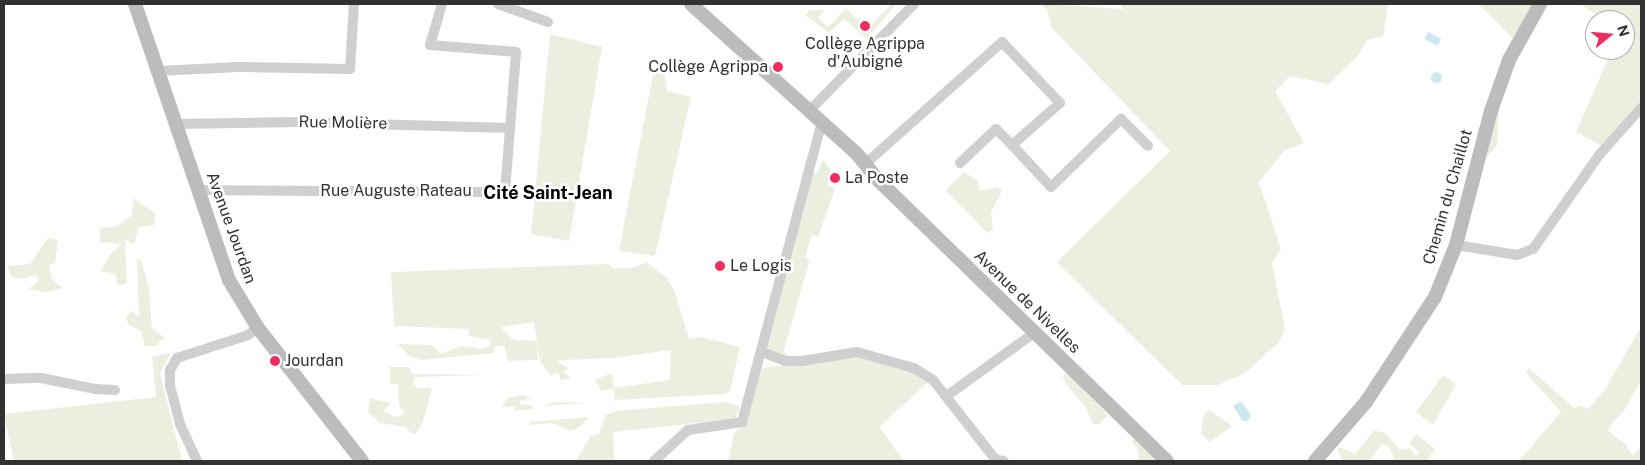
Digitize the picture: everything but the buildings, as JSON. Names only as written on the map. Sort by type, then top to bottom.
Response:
[{"type":"main road","name":"Avenue Jourdan","points":[[135,4],[226,273],[258,328],[362,461]]},
{"type":"main road","points":[[692,4],[808,111]]},
{"type":"main road","name":"Chemin du Chaillot","points":[[1316,461],[1366,402],[1430,306],[1456,245],[1491,111],[1506,68],[1540,4]]},
{"type":"main road","name":"Avenue de Nivelles","points":[[808,111],[820,129],[852,161],[864,165]]},
{"type":"main road","name":"Avenue de Nivelles","points":[[808,111],[857,154],[864,165],[1034,334],[1168,461]]},
{"type":"street","points":[[158,72],[247,67],[350,69],[354,4]]},
{"type":"street","name":"Rue Auguste Rateau","points":[[197,190],[505,192],[516,52],[430,46],[442,4]]},
{"type":"street","points":[[498,4],[548,22]]},
{"type":"street","points":[[808,111],[914,4]]},
{"type":"street","points":[[864,165],[1002,42],[1060,103],[1012,146]]},
{"type":"street","points":[[1456,245],[1498,254],[1517,255],[1533,249],[1600,154],[1641,108]]},
{"type":"street","points":[[960,163],[996,129],[1051,187],[1122,119],[1148,146]]},
{"type":"street","name":"Rue Molière","points":[[176,124],[299,122],[510,128]]},
{"type":"street","points":[[654,461],[688,430],[742,422],[820,129]]},
{"type":"street","points":[[197,461],[180,424],[170,370],[177,358],[248,335],[258,328]]},
{"type":"street","points":[[948,395],[1034,334]]},
{"type":"street","points":[[762,352],[785,361],[857,352],[914,368],[933,380],[948,395],[995,459],[1004,461]]},
{"type":"street","points":[[4,379],[41,378],[95,389],[115,390]]},
{"type":"shaded area","points":[[892,4],[896,4],[867,39],[844,19],[829,33],[805,15],[810,10],[825,10],[818,18],[828,27],[846,8],[867,29]]},
{"type":"shaded area","points":[[1040,4],[1122,9],[1122,4],[1388,4],[1383,36],[1367,40],[1358,56],[1328,84],[1290,76],[1275,91],[1304,143],[1285,150],[1259,182],[1281,249],[1272,263],[1285,329],[1278,343],[1245,373],[1217,385],[1182,385],[1057,262],[1170,151],[1052,28],[1047,9]]},
{"type":"shaded area","points":[[1479,4],[1540,4],[1518,44]]},
{"type":"shaded area","points":[[1581,4],[1641,4],[1641,111],[1602,146],[1576,132],[1608,60],[1635,60],[1635,10],[1589,10]]},
{"type":"shaded area","points":[[550,34],[602,47],[569,241],[531,234]]},
{"type":"shaded area","points":[[654,69],[664,69],[667,91],[691,97],[655,256],[619,251]]},
{"type":"shaded area","points":[[1499,107],[1497,145],[1485,159]]},
{"type":"shaded area","points":[[823,160],[831,170],[827,184],[835,189],[818,237],[812,234],[805,258],[810,259],[784,350],[787,356],[779,356],[769,352],[766,346],[811,173],[817,173]]},
{"type":"shaded area","points":[[964,172],[978,181],[980,191],[998,187],[1002,191],[991,212],[993,230],[987,233],[946,190]]},
{"type":"shaded area","points":[[133,198],[156,214],[154,225],[139,227],[134,244],[125,240],[127,283],[118,286],[115,274],[101,271],[110,254],[122,244],[100,242],[100,228],[115,227],[132,215]]},
{"type":"shaded area","points":[[48,238],[58,240],[55,263],[49,266],[52,280],[63,288],[46,292],[29,289],[39,280],[35,275],[22,279],[12,277],[7,266],[30,264]]},
{"type":"shaded area","points":[[137,258],[142,262],[149,290],[152,328],[165,338],[155,346],[145,346],[141,331],[128,324],[126,316],[132,311],[139,317]]},
{"type":"shaded area","points":[[646,262],[667,278],[675,292],[689,339],[701,337],[740,347],[730,391],[725,394],[615,400],[614,388],[670,380],[671,350],[611,358],[561,360],[558,362],[568,368],[563,372],[572,378],[560,380],[559,372],[550,375],[540,361],[537,342],[538,360],[508,361],[504,346],[495,346],[494,353],[422,360],[409,356],[398,344],[432,345],[441,354],[461,346],[480,349],[490,346],[491,340],[469,336],[468,329],[394,326],[391,272],[608,264],[614,269],[636,267]],"holes":[[[534,322],[537,341],[514,340],[500,327]]]},
{"type":"shaded area","points":[[1641,327],[1641,381],[1625,409],[1607,430],[1625,444],[1633,456],[1641,447],[1641,461],[1519,461],[1561,412],[1526,373],[1529,368],[1574,408],[1581,406],[1588,409],[1604,391]]},
{"type":"shaded area","points":[[171,353],[160,373],[182,461],[14,461],[4,414],[156,397],[152,357]]},
{"type":"shaded area","points":[[841,357],[869,357],[904,368],[929,381],[879,427],[904,461],[728,461],[734,433],[746,422],[762,368]]},
{"type":"shaded area","points":[[390,367],[409,367],[412,374],[487,375],[414,377],[413,383],[418,388],[432,388],[423,422],[416,433],[411,434],[406,427],[380,423],[368,412],[370,398],[390,403],[384,411],[394,417],[405,414],[399,405],[398,384],[390,384]]},
{"type":"shaded area","points":[[612,373],[614,388],[601,391],[595,380]]},
{"type":"shaded area","points":[[1068,373],[1108,415],[1100,424],[1093,424],[1085,407],[1064,381],[1063,375]]},
{"type":"shaded area","points":[[1443,375],[1456,384],[1433,425],[1416,412]]},
{"type":"shaded area","points":[[523,395],[532,398],[520,401],[520,405],[531,405],[533,409],[515,411],[515,406],[502,407],[508,398]]},
{"type":"shaded area","points":[[555,402],[587,403],[542,406]]},
{"type":"shaded area","points":[[725,402],[740,406],[735,419],[613,432],[614,461],[576,461],[590,437],[599,434],[605,416],[616,411]]},
{"type":"shaded area","points":[[1209,410],[1232,426],[1210,442],[1201,434],[1203,417]]},
{"type":"shaded area","points":[[589,417],[581,426],[571,431],[552,423],[530,425],[529,422]]},
{"type":"shaded area","points":[[1374,431],[1384,432],[1400,450],[1410,448],[1416,456],[1419,452],[1409,444],[1416,434],[1435,449],[1427,461],[1395,461],[1389,447],[1382,444],[1370,461],[1343,461],[1337,449],[1340,447],[1355,454]]},
{"type":"shaded area","points":[[1135,436],[1161,461],[1139,461],[1138,449],[1132,443]]},
{"type":"water","points":[[1428,32],[1441,39],[1437,46],[1424,39]]},
{"type":"water","points":[[1436,71],[1442,77],[1436,83],[1430,77]]},
{"type":"water","points":[[1241,401],[1251,415],[1248,421],[1243,421],[1233,406]]},
{"type":"place","name":"Collège Agrippa d'Aubigné","points":[[865,26]]},
{"type":"place","name":"Collège Agrippa","points":[[778,67]]},
{"type":"place","name":"La Poste","points":[[835,178]]},
{"type":"place","name":"Le Logis","points":[[720,266]]},
{"type":"place","name":"Jourdan","points":[[275,361]]},
{"type":"district","name":"Cité Saint-Jean","points":[[548,193]]}]
